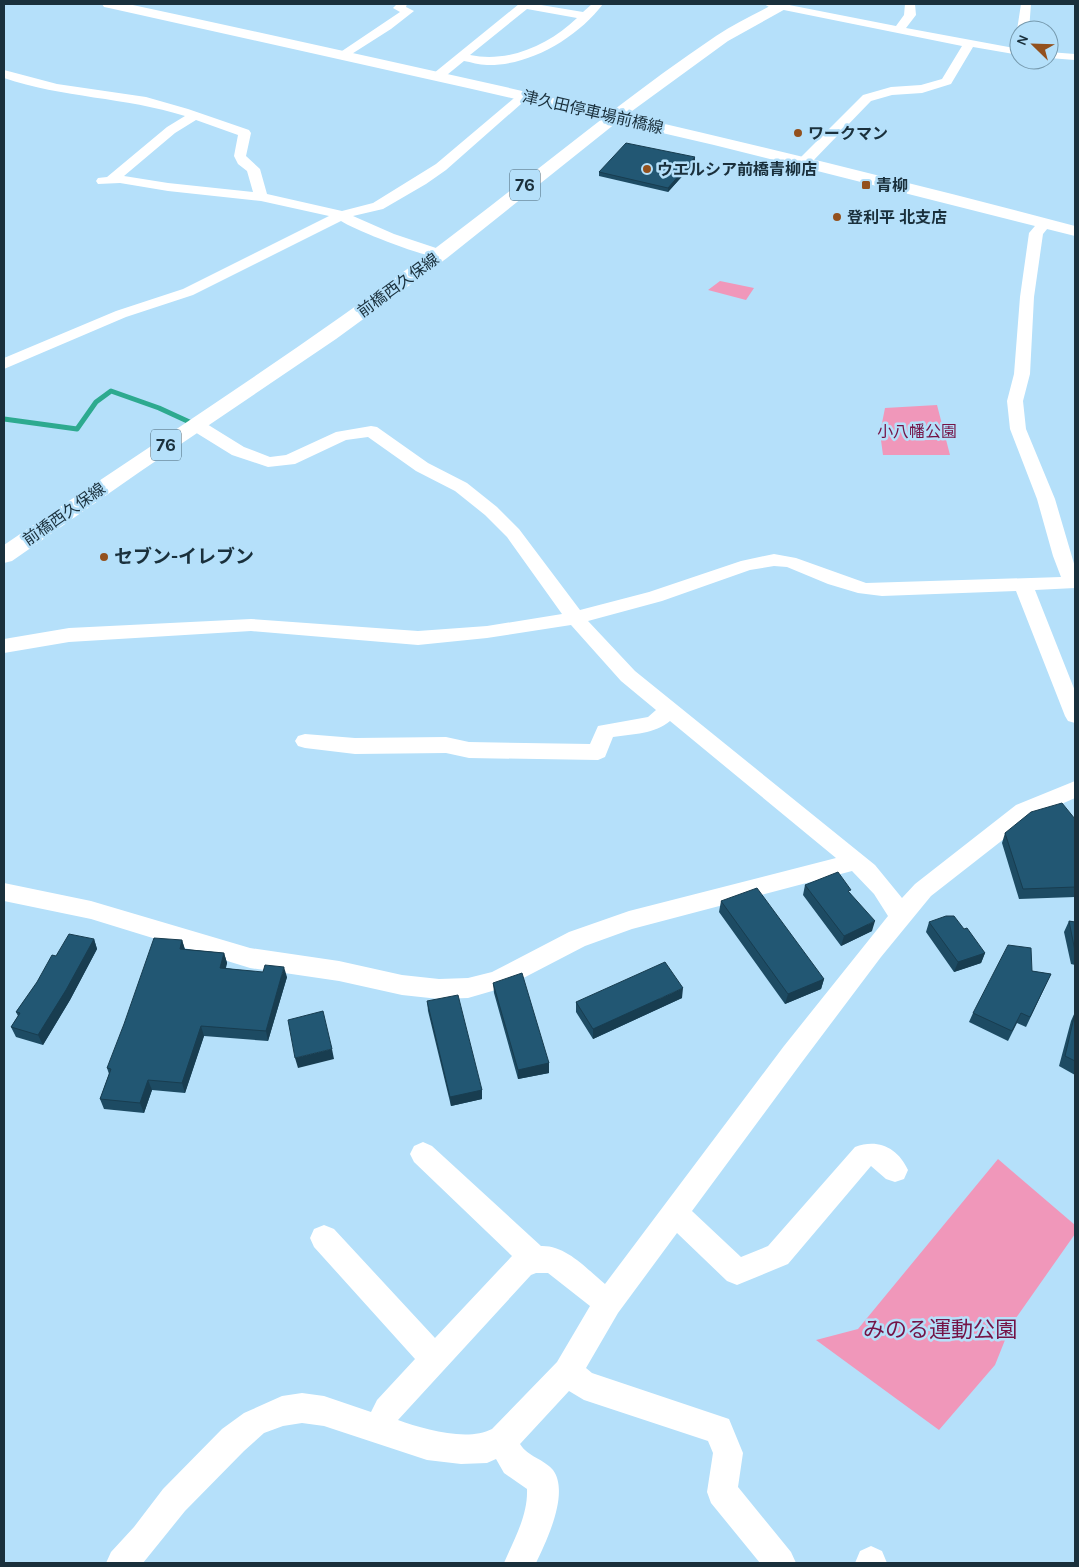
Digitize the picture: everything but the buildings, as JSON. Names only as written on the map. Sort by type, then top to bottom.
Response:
[{"type":"main road","name":"津久田停車場前橋線","points":[[109,4],[615,116],[1075,231]]},
{"type":"main road","name":"前橋西久保線","points":[[4,556],[329,335],[440,254],[615,116],[724,38],[778,4]]},
{"type":"street","points":[[342,55],[388,27],[408,11],[399,8],[402,4]]},
{"type":"street","points":[[438,76],[525,4],[584,16]]},
{"type":"street","points":[[462,57],[486,62],[526,56],[571,30],[598,4]]},
{"type":"street","points":[[778,4],[969,44],[1009,49]]},
{"type":"street","points":[[899,30],[910,16],[910,4]]},
{"type":"street","points":[[1024,20],[1026,4]]},
{"type":"street","points":[[804,162],[867,98],[891,91],[922,89],[946,81],[969,44]]},
{"type":"street","points":[[1059,56],[1075,57]]},
{"type":"street","points":[[4,74],[40,84],[146,101],[244,133],[240,156],[253,169],[261,197]]},
{"type":"street","points":[[4,364],[121,314],[188,292],[342,215],[378,206],[421,181],[461,151],[524,96]]},
{"type":"street","points":[[193,116],[171,130],[107,180],[120,179],[184,190],[286,201],[342,215],[351,221],[389,237],[440,254]]},
{"type":"street","points":[[4,646],[69,635],[251,625],[418,638],[487,632],[575,618],[655,597],[747,564],[774,560],[790,562],[864,589],[882,590],[1074,582],[1062,556],[1046,499],[1018,429],[1015,401],[1022,374],[1027,297],[1036,233],[1045,223]]},
{"type":"street","points":[[196,425],[238,452],[268,462],[290,460],[342,436],[371,431],[422,467],[461,487],[491,511],[513,533],[575,618],[628,676],[867,871],[896,906],[900,918]]},
{"type":"street","points":[[1023,584],[1075,716]]},
{"type":"street","points":[[305,741],[355,746],[446,745],[468,750],[598,752],[605,731],[654,722],[669,710]]},
{"type":"street","points":[[122,1563],[145,1538],[174,1500],[233,1440],[254,1423],[268,1415],[302,1408],[324,1411],[427,1445],[462,1449],[487,1448],[503,1440],[567,1372],[608,1303],[799,1046],[873,950],[923,890],[1024,811],[1075,789]]},
{"type":"street","points":[[4,892],[91,910],[250,958],[339,971],[402,985],[439,989],[468,988],[498,980],[576,939],[629,920],[854,862]]},
{"type":"street","points":[[423,1154],[536,1260]]},
{"type":"street","points":[[675,1213],[737,1272],[778,1255],[864,1155],[876,1154],[895,1170]]},
{"type":"street","points":[[324,1238],[435,1359]]},
{"type":"street","points":[[379,1429],[387,1410],[522,1265],[536,1260],[552,1259],[608,1303]]},
{"type":"street","points":[[567,1372],[584,1385],[718,1430],[728,1453],[722,1492],[780,1563]]},
{"type":"street","points":[[503,1440],[511,1459],[517,1466],[542,1481],[544,1494],[539,1517],[520,1563]]},
{"type":"green space","points":[[720,281],[754,288],[746,300],[708,290]]},
{"type":"green space","name":"小八幡公園","points":[[937,405],[950,455],[883,455],[880,433],[885,408]]},
{"type":"green space","name":"みのる運動公園","points":[[998,1159],[1075,1225],[1075,1234],[1011,1325],[995,1365],[939,1430],[816,1340],[858,1329]]},
{"type":"waterway","points":[[4,419],[77,429],[96,402],[111,391],[159,408],[196,425]]},
{"type":"place","name":"ワークマン","points":[[798,133]]},
{"type":"place","name":"ウエルシア前橋青柳店","points":[[647,169]]},
{"type":"place","name":"青柳","points":[[866,185]]},
{"type":"place","name":"登利平 北支店","points":[[837,217]]},
{"type":"place","name":"セブン-イレブン","points":[[104,557]]}]
